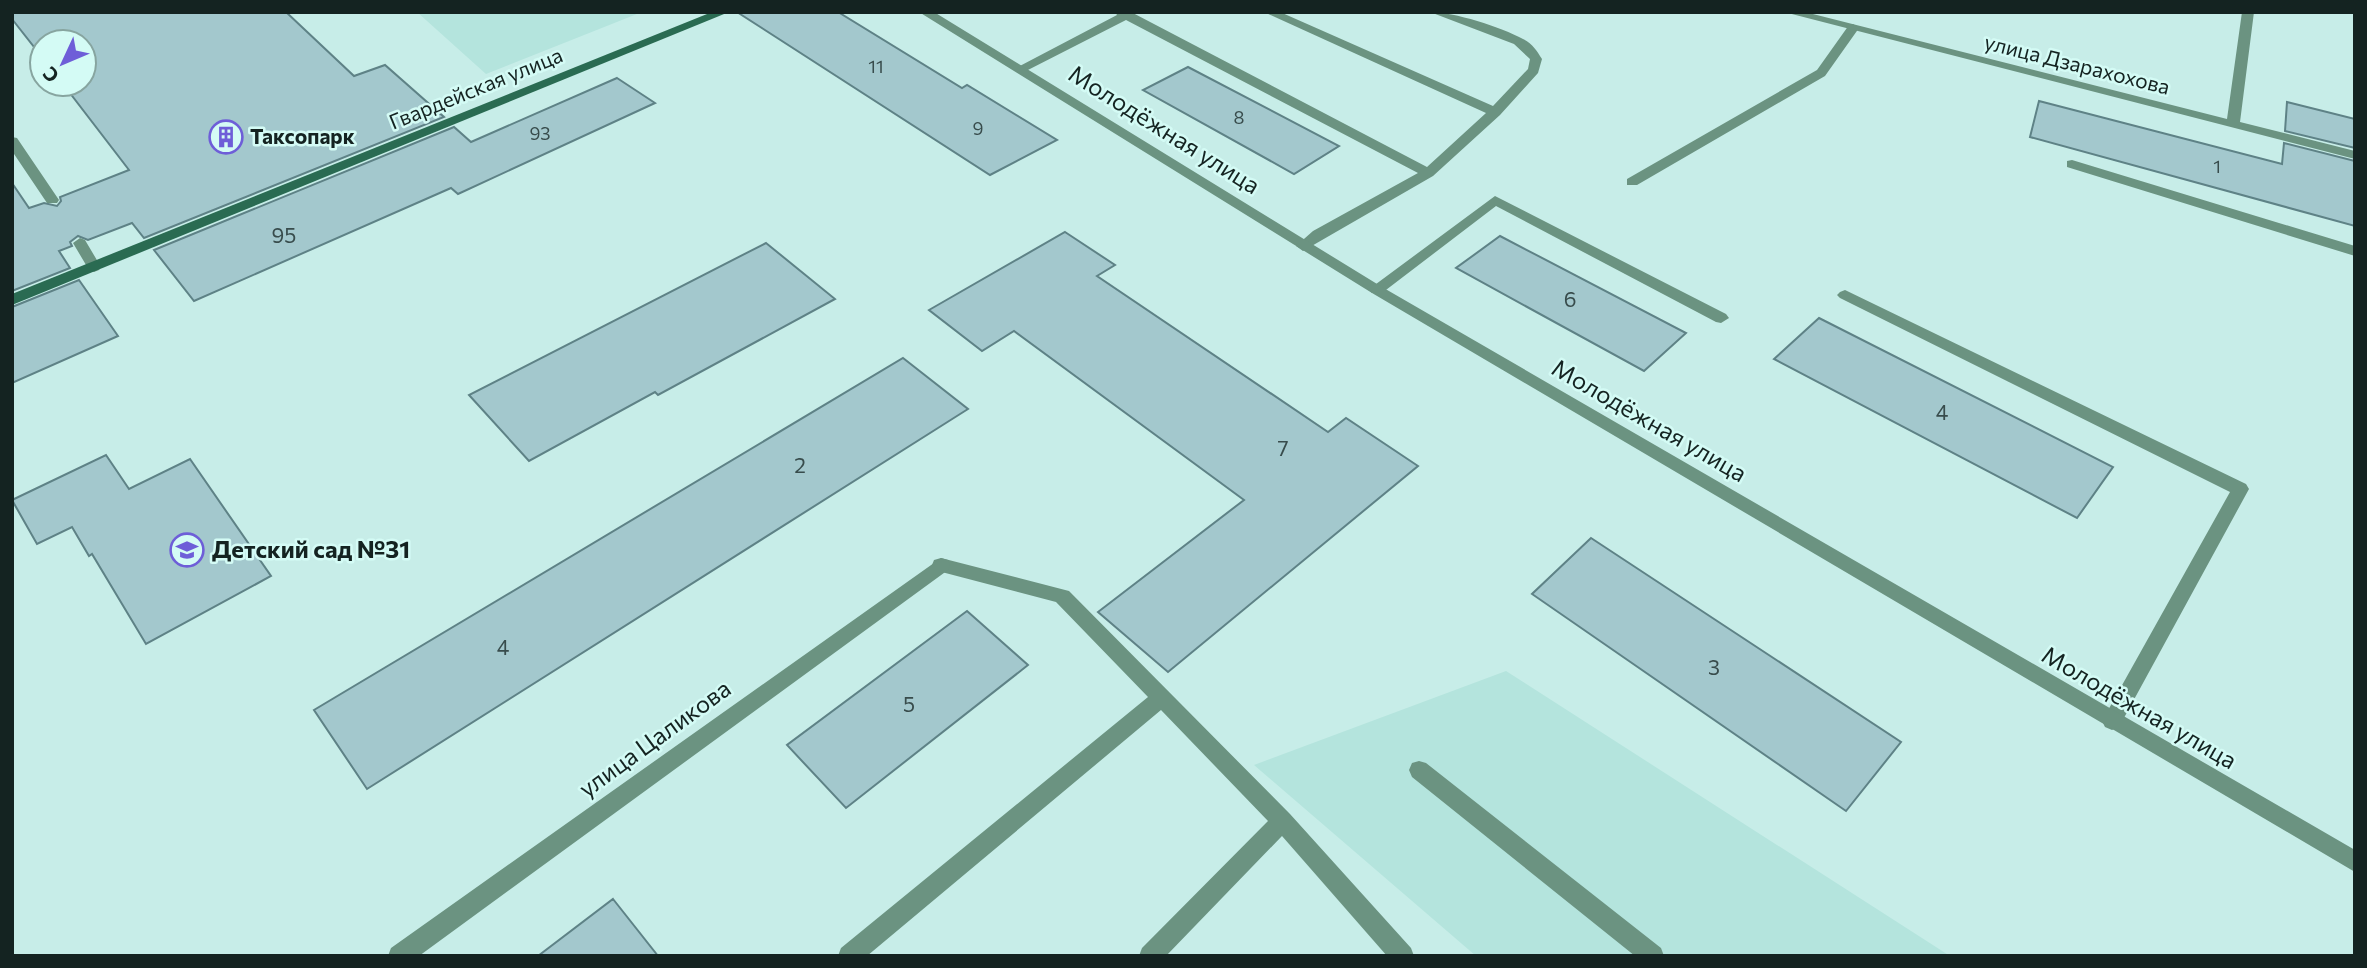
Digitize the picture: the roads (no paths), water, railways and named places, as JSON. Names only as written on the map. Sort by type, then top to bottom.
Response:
[{"type":"street","name":"Гвардейская улица","points":[[12,300],[723,12]]},
{"type":"street","name":"Молодёжная улица","points":[[925,12],[1377,290],[2355,862]]},
{"type":"street","points":[[1270,12],[1495,112]]},
{"type":"street","points":[[1303,246],[1318,234],[1428,173],[1495,112],[1534,69],[1536,59],[1529,49],[1518,41],[1436,12]]},
{"type":"street","name":"улица Дзарахохова","points":[[1790,12],[2355,155]]},
{"type":"street","points":[[2233,124],[2248,12]]},
{"type":"street","points":[[1020,69],[1124,14],[1428,173]]},
{"type":"street","points":[[1632,182],[1821,73],[1853,28]]},
{"type":"street","points":[[12,141],[52,200]]},
{"type":"street","points":[[2072,164],[2355,251]]},
{"type":"street","points":[[1377,290],[1495,200],[1721,318]]},
{"type":"street","points":[[80,243],[94,267]]},
{"type":"street","points":[[1845,295],[2240,489],[2112,721]]},
{"type":"street","name":"улица Цаликова","points":[[399,956],[941,565],[1062,596],[1161,698]]},
{"type":"street","points":[[849,956],[1161,698],[1282,821],[1403,956]]},
{"type":"street","points":[[1419,770],[1653,956]]},
{"type":"street","points":[[1150,956],[1282,821]]},
{"type":"place","name":"Таксопарк","points":[[226,137]]},
{"type":"place","name":"Детский сад №31","points":[[187,550]]}]
